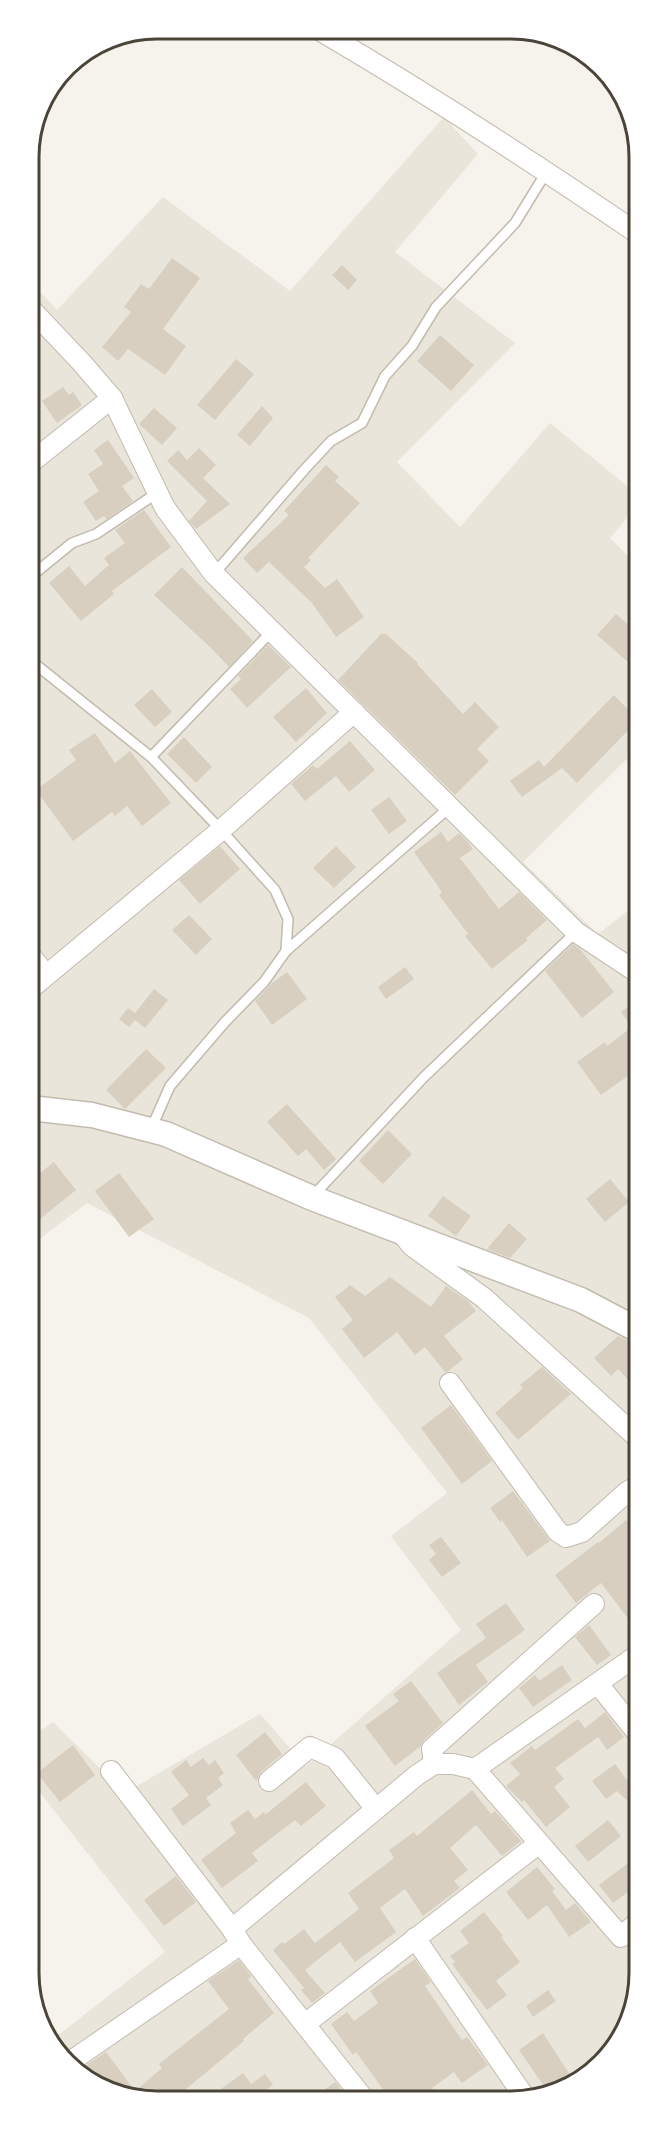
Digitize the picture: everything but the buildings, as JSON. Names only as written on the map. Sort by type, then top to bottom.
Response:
[{"type":"street","points":[[334,39],[399,77],[547,171],[629,227]]},
{"type":"street","points":[[39,318],[112,398],[165,508],[214,574],[576,932],[629,967]]},
{"type":"street","points":[[39,456],[112,398]]},
{"type":"street","points":[[39,981],[221,830],[354,712]]},
{"type":"street","points":[[39,966],[46,975]]},
{"type":"street","points":[[39,1109],[92,1115],[166,1134],[312,1198],[581,1300],[629,1325]]},
{"type":"street","points":[[398,1230],[412,1246],[484,1298],[629,1430]]},
{"type":"street","points":[[450,1383],[558,1532],[566,1537],[582,1532],[629,1491]]},
{"type":"street","points":[[434,1764],[432,1749],[594,1604]]},
{"type":"street","points":[[475,1769],[629,1661]]},
{"type":"street","points":[[598,1684],[629,1723]]},
{"type":"street","points":[[269,1781],[310,1747],[335,1758],[376,1809]]},
{"type":"street","points":[[76,2058],[237,1936],[376,1809],[417,1774],[434,1764],[453,1764],[475,1769],[538,1844],[621,1936],[629,1929]]},
{"type":"street","points":[[111,1771],[358,2091]]},
{"type":"street","points":[[304,2024],[538,1844]]},
{"type":"street","points":[[415,1938],[520,2091]]},
{"type":"lane","points":[[214,574],[331,441],[362,423],[385,376],[412,346],[436,307],[515,223],[547,171]]},
{"type":"lane","points":[[39,570],[72,543],[96,534],[157,493]]},
{"type":"lane","points":[[151,757],[272,631]]},
{"type":"lane","points":[[39,667],[151,757],[275,890],[288,919],[286,951]]},
{"type":"lane","points":[[150,1130],[170,1086],[225,1022],[264,982],[286,951],[451,806]]},
{"type":"lane","points":[[312,1198],[424,1077],[576,932]]},
{"type":"shaded area","points":[[444,117],[478,154],[395,252],[515,343],[397,462],[460,527],[550,423],[629,488],[629,516],[610,538],[629,557],[629,757],[523,862],[598,934],[629,910],[629,1981],[620,2018],[605,2045],[589,2062],[549,2085],[519,2091],[149,2091],[119,2085],[98,2075],[85,2067],[57,2036],[165,1952],[39,1791],[39,1732],[53,1722],[125,1793],[260,1714],[306,1766],[461,1630],[391,1536],[447,1493],[309,1318],[87,1203],[39,1239],[39,291],[57,310],[163,197],[290,291]]}]
